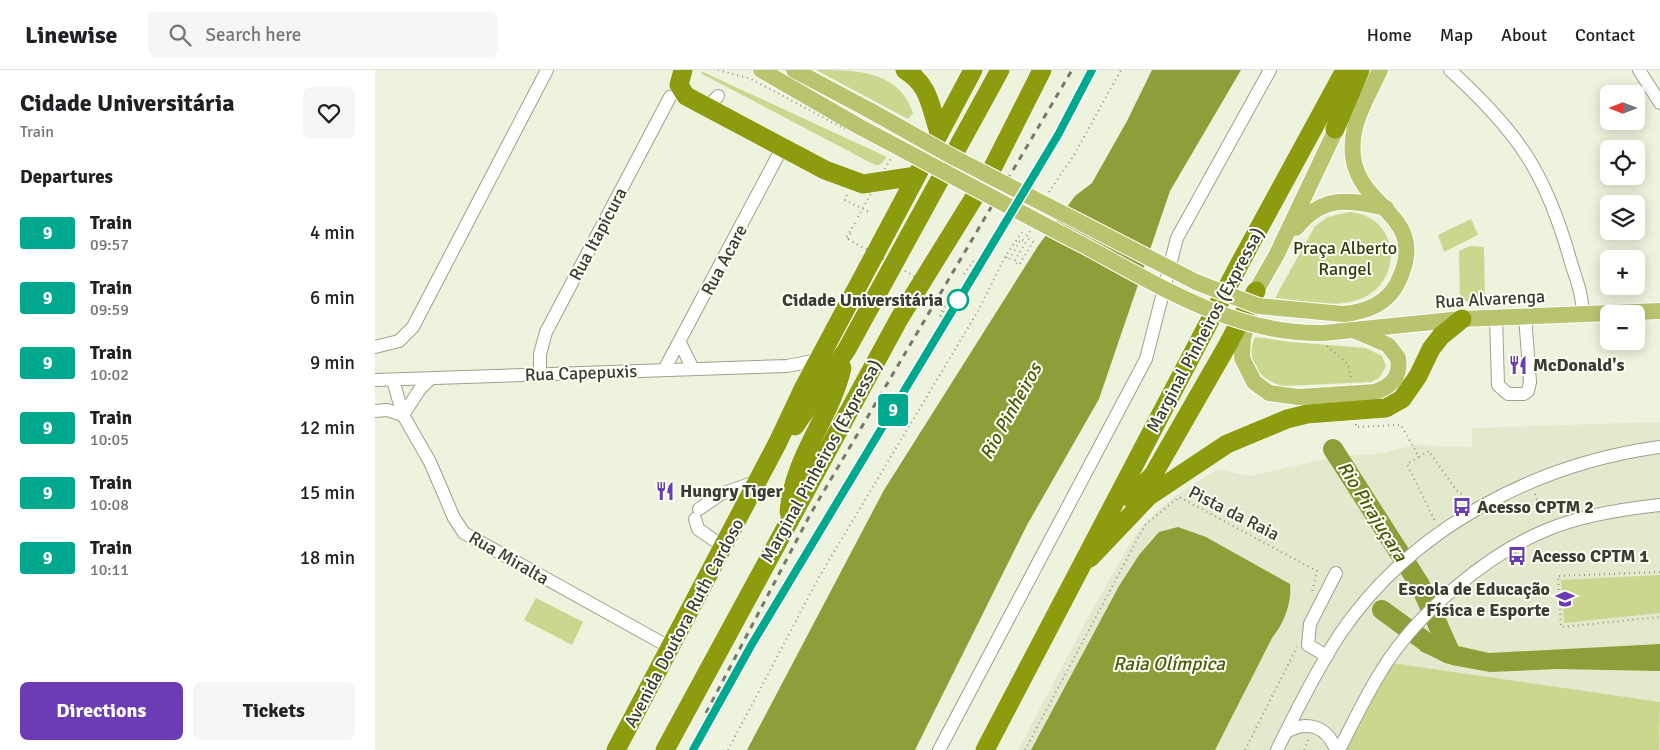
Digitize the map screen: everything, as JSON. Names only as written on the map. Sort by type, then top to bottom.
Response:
[{"type":"highway","points":[[683,70],[679,85],[682,92],[712,102],[782,148],[825,170],[863,184],[916,176]]},
{"type":"highway","points":[[905,70],[921,81],[927,91],[939,132]]},
{"type":"highway","name":"Avenida Doutora Ruth Cardoso","points":[[616,750],[724,547],[818,360],[973,70]]},
{"type":"highway","points":[[778,442],[800,420],[847,349],[1000,70]]},
{"type":"highway","name":"Marginal Pinheiros (Expressa)","points":[[665,750],[899,319],[993,167],[1042,70]]},
{"type":"highway","name":"Marginal Pinheiros (Expressa)","points":[[985,750],[1110,510],[1345,70]]},
{"type":"highway","points":[[1335,129],[1360,70]]},
{"type":"highway","points":[[1110,510],[1135,495],[1153,475],[1227,346],[1256,291]]},
{"type":"highway","points":[[1082,566],[1104,546],[1149,496],[1227,444],[1287,419],[1354,401],[1386,408],[1401,399],[1418,376],[1436,342],[1462,319]]},
{"type":"highway","points":[[789,520],[793,481],[838,383],[847,349]]},
{"type":"main road","name":"Rua Alvarenga","points":[[761,70],[858,126],[1177,295],[1245,324],[1324,340],[1353,330],[1462,319],[1660,311]]},
{"type":"main road","points":[[794,70],[953,156],[1196,282],[1258,306],[1343,314],[1369,309],[1385,300],[1394,289],[1401,275],[1406,249],[1405,239],[1399,225],[1359,176],[1354,164],[1351,146],[1358,114],[1381,70]]},
{"type":"main road","points":[[1353,330],[1388,345],[1395,351],[1399,366],[1397,376],[1392,384],[1354,401],[1281,396],[1269,393],[1254,382],[1242,361],[1241,351],[1256,291],[1277,254],[1335,129],[1369,70]]},
{"type":"main road","points":[[1277,254],[1303,219],[1323,205],[1352,201],[1386,208]]},
{"type":"street","points":[[377,347],[399,341],[413,327],[547,70]]},
{"type":"street","points":[[939,750],[1146,359],[1177,238],[1270,70]]},
{"type":"street","points":[[1450,70],[1483,99],[1532,161],[1561,226],[1572,267],[1582,293],[1583,314]]},
{"type":"street","points":[[1639,70],[1660,103]]},
{"type":"street","name":"Rua Itapicura","points":[[539,375],[540,354],[546,332],[670,97]]},
{"type":"street","name":"Rua Acare","points":[[664,370],[782,148]]},
{"type":"street","points":[[1496,317],[1497,386],[1508,394],[1524,394],[1528,391],[1530,382],[1525,316]]},
{"type":"street","points":[[680,343],[693,369]]},
{"type":"street","name":"Rua Capepuxis","points":[[375,380],[429,380],[787,366],[818,360]]},
{"type":"street","points":[[787,366],[803,389]]},
{"type":"street","name":"Rua Miralta","points":[[393,380],[403,415],[430,462],[454,518],[464,533],[671,648]]},
{"type":"street","points":[[375,411],[387,410],[403,415],[419,389],[429,380]]},
{"type":"street","points":[[1277,750],[1341,633],[1386,580],[1441,531],[1480,507],[1530,482],[1591,460],[1660,447]]},
{"type":"street","points":[[724,547],[698,529],[697,514],[721,494],[758,481]]},
{"type":"street","points":[[1337,750],[1383,669],[1408,634],[1431,608],[1457,586],[1513,546],[1548,530],[1575,520],[1660,505]]},
{"type":"street","points":[[1327,656],[1308,645],[1311,624],[1336,574]]},
{"type":"street","points":[[1286,732],[1301,725],[1316,726],[1329,736],[1337,750]]},
{"type":"path","points":[[1047,194],[1074,155],[1121,70]]},
{"type":"path","points":[[858,217],[897,146]]},
{"type":"path","points":[[845,200],[869,212]]},
{"type":"path","points":[[848,238],[855,223]]},
{"type":"path","points":[[728,750],[819,577],[978,311],[1005,257],[1026,226]]},
{"type":"path","points":[[848,238],[852,231]]},
{"type":"path","points":[[1005,257],[1009,260],[1021,239],[1026,242],[1014,262],[1019,265],[1033,242],[1026,237],[1030,231]]},
{"type":"path","points":[[848,238],[930,286]]},
{"type":"path","points":[[964,274],[975,259]]},
{"type":"path","points":[[941,316],[944,305]]},
{"type":"path","points":[[1324,340],[1348,364],[1356,427],[1401,425],[1419,457]]},
{"type":"path","points":[[1441,531],[1407,464],[1429,451],[1456,490],[1480,507]]},
{"type":"path","points":[[1530,482],[1548,530]]},
{"type":"path","name":"Pista da Raia","points":[[1025,750],[1145,525],[1179,497],[1317,571],[1310,599]]},
{"type":"path","points":[[1660,572],[1558,576],[1561,627],[1660,617]]},
{"type":"path","points":[[1245,750],[1298,646]]},
{"type":"shaded area","points":[[1660,422],[1660,750],[1018,750],[1091,612],[1131,542],[1144,524],[1172,498],[1218,469],[1249,476],[1335,457],[1383,453],[1414,445],[1472,447],[1472,428]]},
{"type":"green space","points":[[816,70],[861,72],[887,80],[906,99],[913,113],[908,119]]},
{"type":"green space","points":[[701,71],[887,157],[880,165],[875,165],[702,74]]},
{"type":"green space","name":"Praça Alberto Rangel","points":[[1350,212],[1367,216],[1379,225],[1387,237],[1391,251],[1390,265],[1384,279],[1374,291],[1350,302],[1329,304],[1275,298],[1315,226],[1328,217]]},
{"type":"green space","points":[[1471,219],[1478,235],[1444,252],[1438,235]]},
{"type":"green space","points":[[1470,246],[1484,247],[1485,302],[1460,301],[1459,251]]},
{"type":"green space","points":[[1255,337],[1366,348],[1382,356],[1386,366],[1379,378],[1371,382],[1284,386],[1268,380],[1256,369],[1252,354]]},
{"type":"green space","points":[[1660,575],[1660,613],[1564,623],[1561,580]]},
{"type":"green space","points":[[536,598],[583,622],[572,645],[524,620]]},
{"type":"green space","points":[[1391,663],[1660,702],[1659,750],[1346,750]]},
{"type":"water","name":"Rio Pinheiros","points":[[1152,70],[1241,70],[1170,191],[1099,399],[1027,525],[915,750],[747,750],[884,490],[1038,246],[1075,196],[1092,183],[1127,121]]},
{"type":"water","name":"Raia Olímpica","points":[[1178,527],[1206,537],[1290,584],[1290,598],[1280,626],[1272,638],[1215,750],[1031,750],[1119,586],[1139,555],[1159,532]]},
{"type":"water","points":[[1432,634],[1449,644],[1489,653],[1660,644],[1660,671],[1557,669],[1490,672],[1452,665],[1420,651]]},
{"type":"waterway","name":"Rio Pirajuçara","points":[[1333,449],[1420,585],[1451,654]]},
{"type":"waterway","name":"Rio Pirajuçara","points":[[1382,610],[1426,642],[1449,654]]},
{"type":"railway","points":[[706,713],[811,513],[1072,70]]},
{"type":"railway","points":[[693,750],[752,645],[1058,135],[1092,70]]},
{"type":"train","name":"9","points":[[693,750],[752,644],[1058,135],[1092,70]]},
{"type":"place","name":"Cidade Universitária","points":[[958,300]]},
{"type":"place","name":"McDonald's","points":[[1518,365]]},
{"type":"place","name":"Hungry Tiger","points":[[665,491]]},
{"type":"place","name":"Acesso CPTM 2","points":[[1462,507]]},
{"type":"place","name":"Acesso CPTM 1","points":[[1517,556]]},
{"type":"place","name":"Escola de Educação Física e Esporte","points":[[1565,599]]}]
